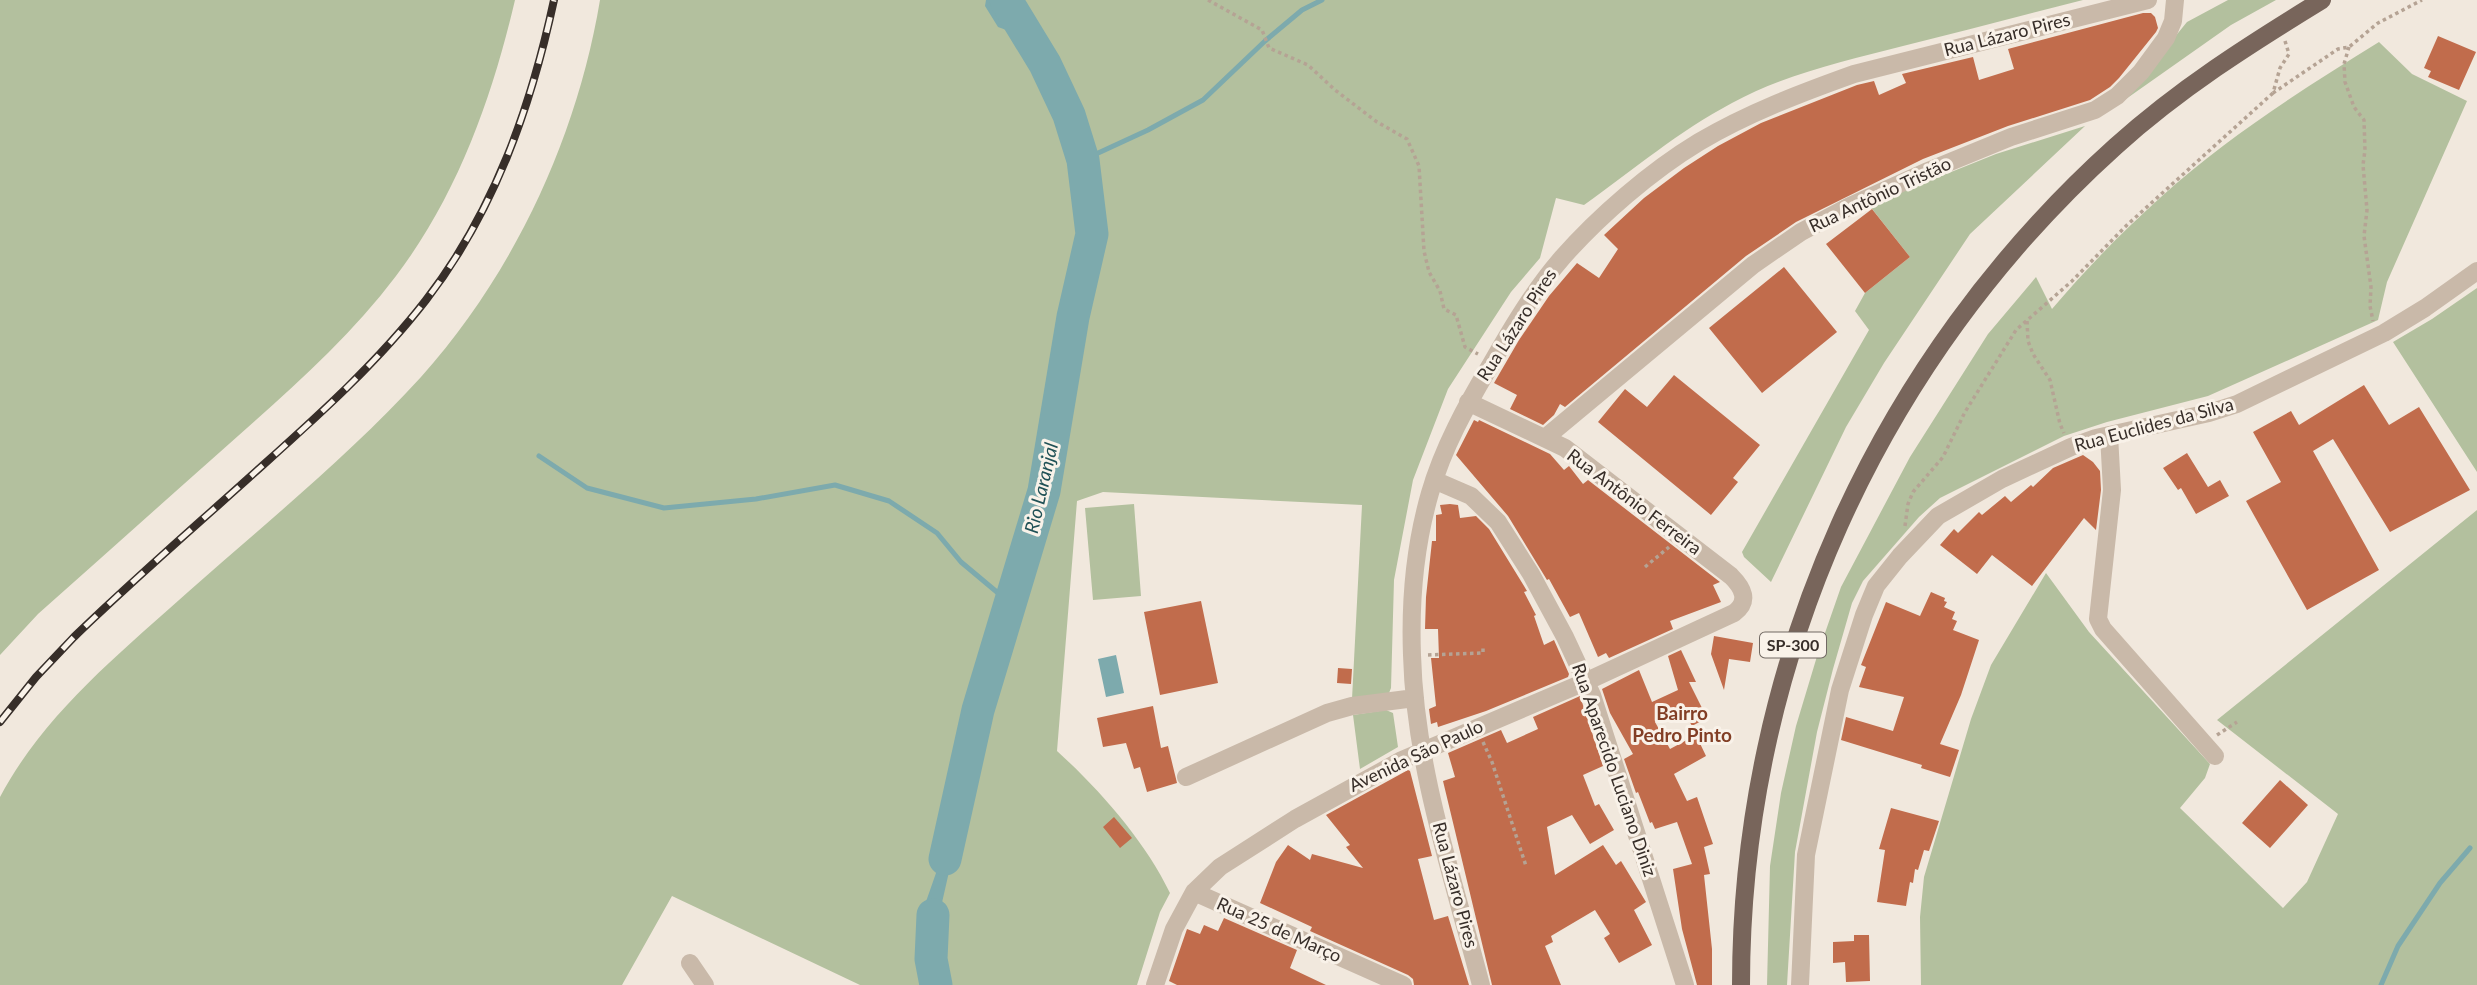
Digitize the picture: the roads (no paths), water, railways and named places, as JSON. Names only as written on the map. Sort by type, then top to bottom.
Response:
[{"type":"main road","name":"SP-300","points":[[1741,985],[1746,879],[1753,820],[1773,719],[1792,648],[1816,575],[1846,506],[1881,439],[1920,374],[1963,312],[2011,253],[2062,197],[2116,145],[2175,97],[2236,53],[2322,0]]},
{"type":"street","name":"Rua Lázaro Pires","points":[[1481,985],[1422,751],[1412,656],[1418,553],[1434,480],[1468,402],[1544,281],[1577,243],[1675,158],[1712,135],[1772,105],[1854,74],[2148,0]]},
{"type":"street","name":"Rua Antônio Tristão","points":[[1545,438],[1753,265],[1801,232],[1850,206],[1928,171],[2011,137],[2095,110],[2117,96],[2141,72],[2166,38],[2173,21],[2175,0]]},
{"type":"street","name":"Rua Euclides da Silva","points":[[1800,985],[1806,855],[1840,690],[1869,600],[1876,586],[1900,556],[1938,516],[2001,479],[2071,447],[2237,404],[2371,340],[2425,308],[2477,271]]},
{"type":"street","name":"Rua Antônio Ferreira","points":[[1468,402],[1565,448],[1736,581],[1743,590],[1743,602]]},
{"type":"street","points":[[2109,435],[2112,490],[2098,619],[2103,629],[2214,756]]},
{"type":"street","name":"Rua Aparecido Luciano Diniz","points":[[1434,480],[1471,496],[1498,522],[1540,589],[1585,682],[1637,832],[1685,985]]},
{"type":"street","name":"Avenida São Paulo","points":[[1155,985],[1183,909],[1195,892],[1220,867],[1341,792],[1422,751],[1585,682],[1734,613],[1743,602]]},
{"type":"street","points":[[1186,777],[1327,713],[1352,706],[1415,698]]},
{"type":"street","name":"Rua 25 de Março","points":[[1195,892],[1403,985]]},
{"type":"street","points":[[690,963],[705,985]]},
{"type":"water","points":[[986,0],[1019,0],[1044,48],[1045,64],[1028,52],[1009,31],[998,27],[985,6]]},
{"type":"water","points":[[1116,655],[1124,693],[1106,697],[1098,659]]},
{"type":"water","points":[[956,816],[951,863],[941,907],[938,961],[923,957],[922,913]]},
{"type":"waterway","name":"Rio Laranjal","points":[[945,859],[978,710],[1044,491],[1073,317],[1092,234],[1083,160],[1069,115],[1045,64],[1006,0]]},
{"type":"waterway","points":[[1083,160],[1148,130],[1203,100],[1265,41],[1302,10],[1322,0]]},
{"type":"waterway","points":[[539,456],[587,488],[664,508],[756,499],[835,485],[889,501],[937,533],[961,562],[1010,603]]},
{"type":"waterway","points":[[2381,985],[2398,946],[2440,883],[2470,848]]},
{"type":"waterway","name":"Rio Laranjal","points":[[933,915],[931,959],[936,985]]},
{"type":"railway","points":[[0,722],[36,677],[74,637],[327,407],[388,345],[426,300],[471,231],[507,157],[534,80],[554,0]]},
{"type":"district","name":"Bairro Pedro Pinto","points":[[1682,724]]}]
